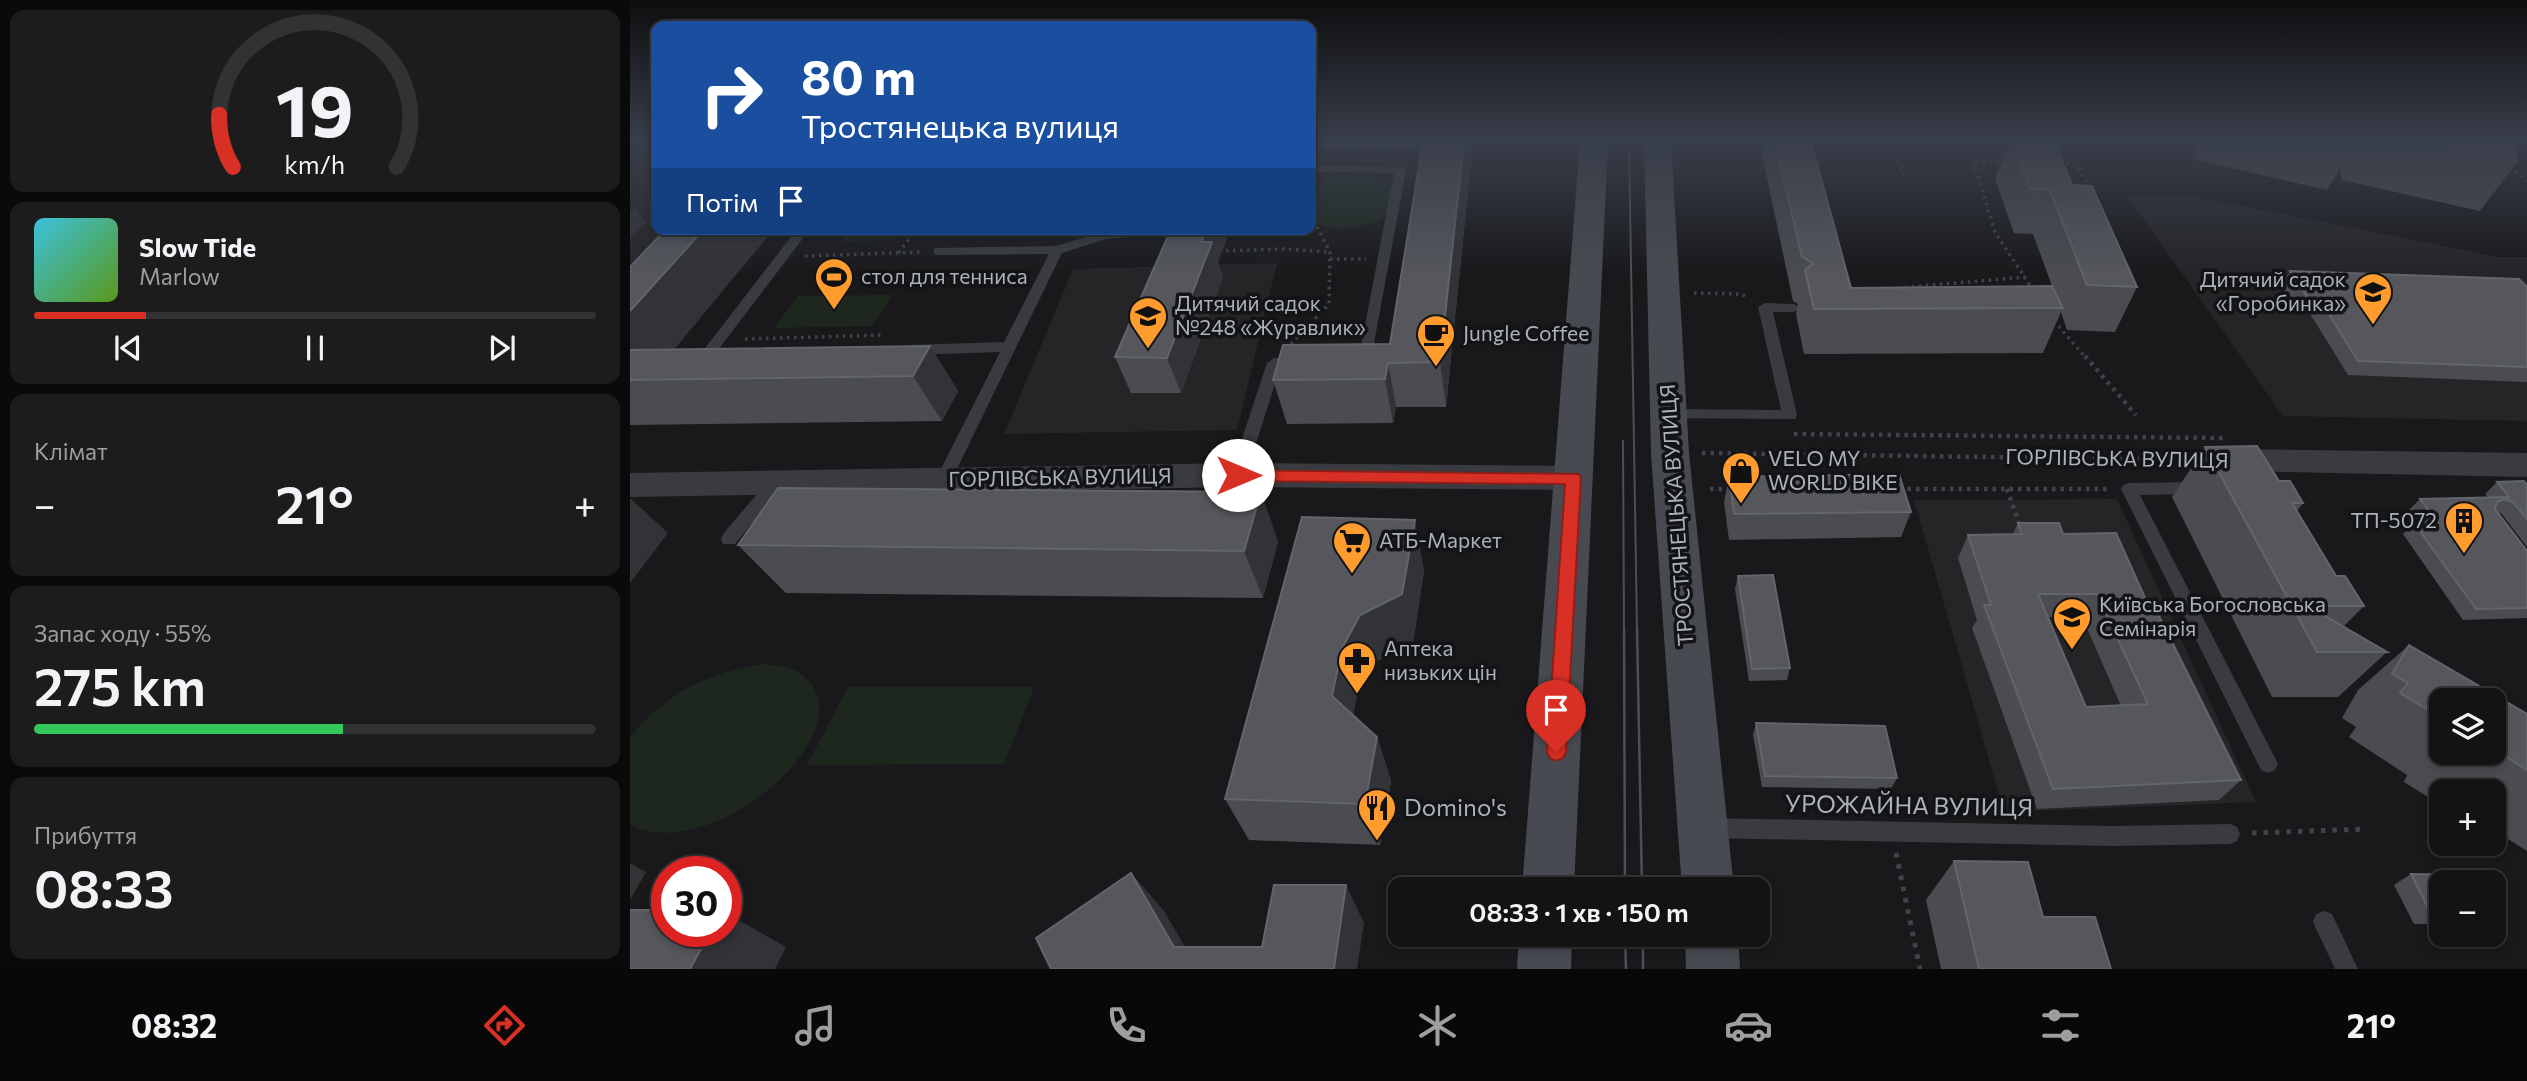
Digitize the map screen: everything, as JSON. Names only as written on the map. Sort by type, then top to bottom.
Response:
[{"type":"main road","points":[[1549,877],[1591,186]]},
{"type":"main road","name":"ТРОСТЯНЕЦЬКА ВУЛИЦЯ","points":[[1659,186],[1668,414],[1707,877]]},
{"type":"main road","points":[[1544,969],[1545,947]]},
{"type":"main road","points":[[1712,947],[1713,969]]},
{"type":"street","name":"ГОРЛІВСЬКА ВУЛИЦЯ","points":[[2239,459],[2527,465]]},
{"type":"street","name":"ГОРЛІВСЬКА ВУЛИЦЯ","points":[[630,485],[774,485],[944,479],[1238,475],[1573,478]]},
{"type":"lane","points":[[1353,362],[1366,362],[1397,186]]},
{"type":"lane","points":[[733,355],[707,355],[799,235]]},
{"type":"lane","points":[[938,251],[1057,250],[1105,235]]},
{"type":"lane","points":[[944,479],[1057,250]]},
{"type":"lane","points":[[1668,414],[1790,415],[1765,307],[1794,308]]},
{"type":"lane","points":[[875,351],[1009,347]]},
{"type":"lane","points":[[1238,475],[1274,363],[1314,362]]},
{"type":"lane","points":[[729,539],[774,485]]},
{"type":"lane","points":[[2222,487],[2129,489],[2268,764]]},
{"type":"lane","name":"УРОЖАЙНА ВУЛИЦЯ","points":[[1703,828],[2114,836],[2230,834]]},
{"type":"lane","points":[[2324,922],[2347,969]]},
{"type":"path","points":[[1981,186],[1995,232],[2039,298]]},
{"type":"path","points":[[1274,363],[1329,304],[1330,252],[1316,225]]},
{"type":"path","points":[[900,253],[912,235]]},
{"type":"path","points":[[1208,251],[1283,248],[1330,252]]},
{"type":"path","points":[[818,256],[938,251]]},
{"type":"path","points":[[1330,259],[1384,259]]},
{"type":"path","points":[[1889,288],[2025,277]]},
{"type":"path","points":[[1694,293],[1741,293],[1765,307]]},
{"type":"path","points":[[2052,319],[2136,415]]},
{"type":"path","points":[[719,340],[885,335],[875,351]]},
{"type":"path","points":[[1790,434],[2239,459]]},
{"type":"path","name":"ГОРЛІВСЬКА ВУЛИЦЯ","points":[[1707,453],[2239,459]]},
{"type":"path","points":[[1710,489],[1737,489]]},
{"type":"path","points":[[1891,489],[2129,489]]},
{"type":"path","points":[[2007,489],[2022,535]]},
{"type":"path","points":[[2230,834],[2367,829]]},
{"type":"path","points":[[1892,832],[1920,969]]},
{"type":"shaded area","points":[[630,186],[651,186],[651,235],[695,235],[630,306]]},
{"type":"shaded area","points":[[1316,186],[1392,188],[1387,215],[1359,227],[1340,229],[1316,224]]},
{"type":"shaded area","name":"Дитячий садок «Горобинка»","points":[[2183,194],[2498,257],[2527,257],[2527,421],[2283,416],[2127,196]]},
{"type":"shaded area","points":[[846,235],[898,235],[895,240],[841,242]]},
{"type":"shaded area","name":"Дитячий садок №248 «Журавлик»","points":[[1277,263],[1237,430],[1004,434],[1073,269]]},
{"type":"shaded area","name":"стол для тенниса","points":[[893,295],[872,326],[774,328],[798,296]]},
{"type":"shaded area","name":"Київська Богословська Семінарія","points":[[2117,499],[2256,802],[2004,812],[1914,500]]},
{"type":"shaded area","points":[[766,664],[792,669],[815,690],[818,718],[805,749],[779,780],[745,807],[706,825],[667,833],[630,825],[630,737],[659,708],[690,687],[726,672]]},
{"type":"shaded area","points":[[848,687],[1034,687],[1004,764],[807,765]]},
{"type":"building","points":[[1416,186],[1459,186],[1440,362],[1388,363],[1385,379],[1273,380],[1283,345],[1390,344]]},
{"type":"building","points":[[1786,186],[1823,186],[1851,288],[2052,286],[2063,308],[1814,309],[1805,270],[1813,263],[1802,257]]},
{"type":"building","points":[[2029,186],[2092,186],[2137,287],[2087,285],[2050,190],[2030,189]]},
{"type":"building","points":[[660,235],[699,235],[630,311],[630,267]]},
{"type":"building","points":[[1168,235],[1204,235],[1201,242],[1212,242],[1167,358],[1115,357]]},
{"type":"building","points":[[2290,271],[2519,279],[2527,287],[2527,367],[2358,361],[2319,298],[2308,298]]},
{"type":"building","points":[[930,346],[913,376],[630,380],[630,350]]},
{"type":"building","points":[[2257,446],[2279,481],[2290,481],[2303,503],[2292,503],[2336,576],[2345,576],[2364,606],[2308,606],[2387,652],[2317,652],[2205,447]]},
{"type":"building","points":[[1899,474],[1911,512],[1734,514],[1729,477]]},
{"type":"building","name":"ТП-5072","points":[[2524,481],[2527,485],[2527,519],[2513,502],[2504,499],[2497,502],[2495,509],[2527,551],[2527,608],[2476,609],[2414,523],[2437,522],[2420,499],[2509,497],[2497,482]]},
{"type":"building","points":[[778,488],[1261,492],[1244,551],[738,545]]},
{"type":"building","points":[[1302,517],[1415,520],[1402,594],[1360,615],[1342,648],[1332,696],[1377,737],[1365,804],[1225,799]]},
{"type":"building","points":[[2018,523],[2059,523],[2063,534],[2116,533],[2146,600],[2151,600],[2241,780],[2053,789],[1984,605],[1991,605],[1968,535],[2022,534]],"holes":[[[2038,594],[2097,594],[2148,704],[2086,707]]]},
{"type":"building","points":[[1773,575],[1790,668],[1752,669],[1738,576]]},
{"type":"building","points":[[2409,645],[2483,688],[2429,688],[2429,711],[2400,693],[2408,683],[2392,674]]},
{"type":"building","points":[[2506,702],[2527,714],[2527,770],[2506,757]]},
{"type":"building","points":[[1756,723],[1885,726],[1897,778],[1765,776]]},
{"type":"building","points":[[1954,861],[2028,862],[2043,917],[2095,917],[2111,969],[1979,969]]},
{"type":"building","points":[[1131,873],[1174,947],[1262,947],[1274,885],[1346,885],[1334,969],[1051,969],[1036,938]]},
{"type":"building","points":[[2411,874],[2429,874],[2429,910]]},
{"type":"building","points":[[630,910],[651,910],[651,947],[702,947],[690,969],[630,969]]},
{"type":"tram line","points":[[1630,186],[1637,629]]},
{"type":"tram line","points":[[1623,441],[1624,629]]},
{"type":"tram line","points":[[1624,628],[1625,877]]},
{"type":"tram line","points":[[1637,628],[1642,877]]},
{"type":"tram line","points":[[1625,947],[1626,969]]},
{"type":"tram line","points":[[1643,947],[1643,969]]},
{"type":"place","name":"стол для тенниса","points":[[834,311]]},
{"type":"place","name":"Дитячий садок «Горобинка»","points":[[2373,326]]},
{"type":"place","name":"Дитячий садок №248 «Журавлик»","points":[[1148,350]]},
{"type":"place","name":"Jungle Coffee","points":[[1436,368]]},
{"type":"place","name":"VELO MY WORLD BIKE","points":[[1741,505]]},
{"type":"place","name":"ТП-5072","points":[[2464,555]]},
{"type":"place","name":"АТБ-Маркет","points":[[1352,575]]},
{"type":"place","name":"Київська Богословська Семінарія","points":[[2072,651]]},
{"type":"place","name":"Аптека низьких цін","points":[[1357,695]]},
{"type":"place","name":"Domino's","points":[[1377,842]]},
{"type":"route","points":[[1238,475],[1573,478],[1556,752]]}]
